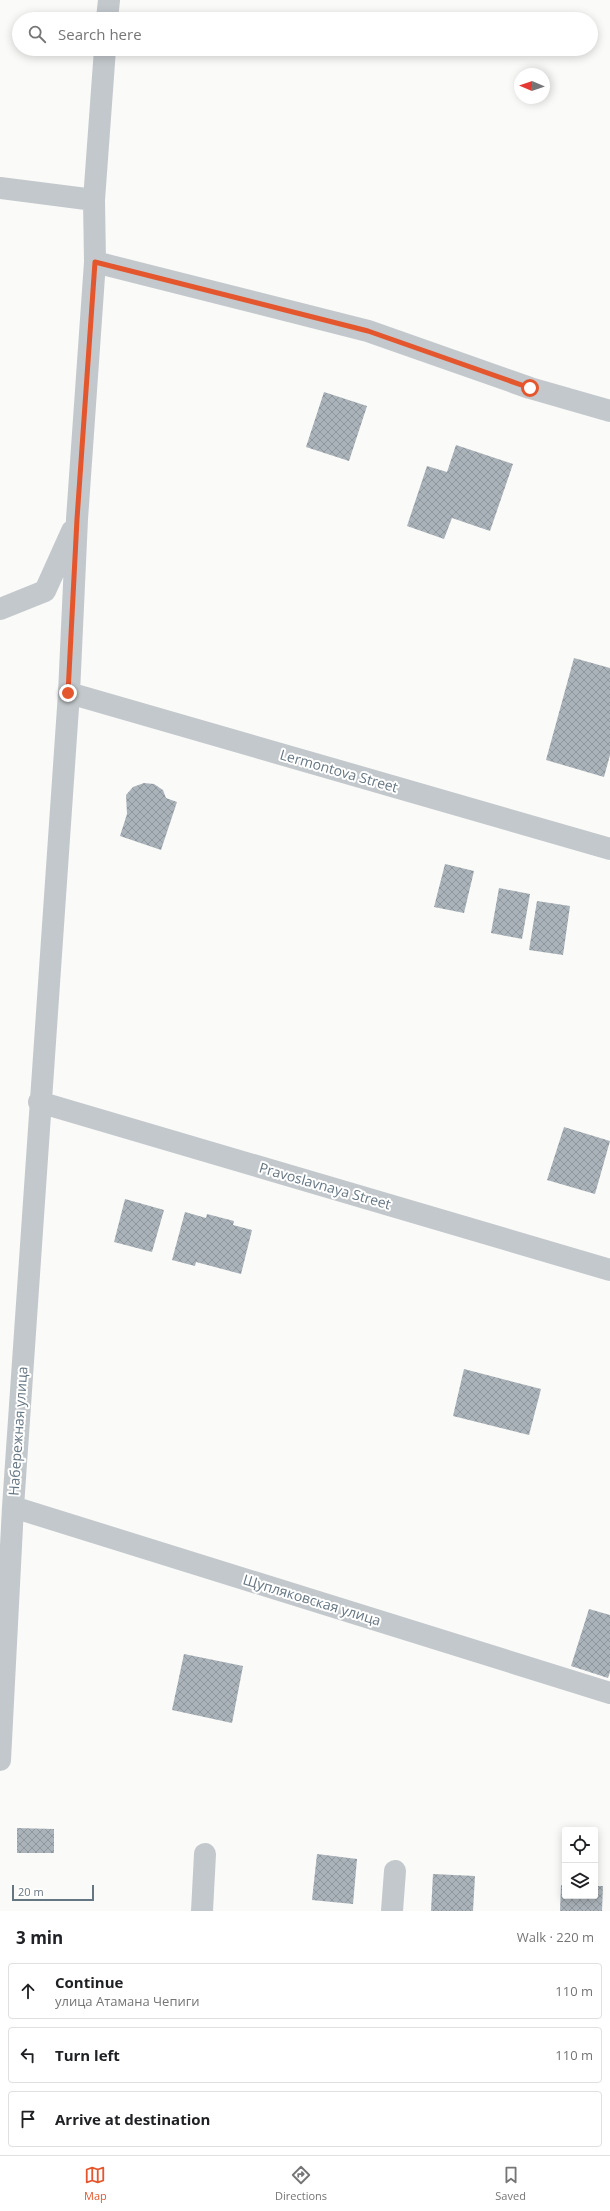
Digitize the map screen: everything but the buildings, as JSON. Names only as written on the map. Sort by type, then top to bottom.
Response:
[{"type":"street","points":[[108,12],[109,0]]},
{"type":"street","name":"Набережная улица","points":[[0,1760],[13,1507],[39,1102],[68,693],[77,519],[95,262],[94,200],[104,56]]},
{"type":"street","points":[[0,188],[94,200]]},
{"type":"street","points":[[95,262],[368,331],[530,388],[610,411]]},
{"type":"street","points":[[0,609],[45,590],[77,519]]},
{"type":"street","name":"Lermontova Street","points":[[68,693],[610,849]]},
{"type":"street","name":"Pravoslavnaya Street","points":[[39,1102],[610,1270]]},
{"type":"street","name":"Щупляковская улица","points":[[13,1507],[610,1693]]},
{"type":"street","points":[[202,1911],[205,1854]]},
{"type":"street","points":[[392,1911],[395,1871]]},
{"type":"route","points":[[68,693],[77,519],[95,262],[368,331],[530,388]]}]
